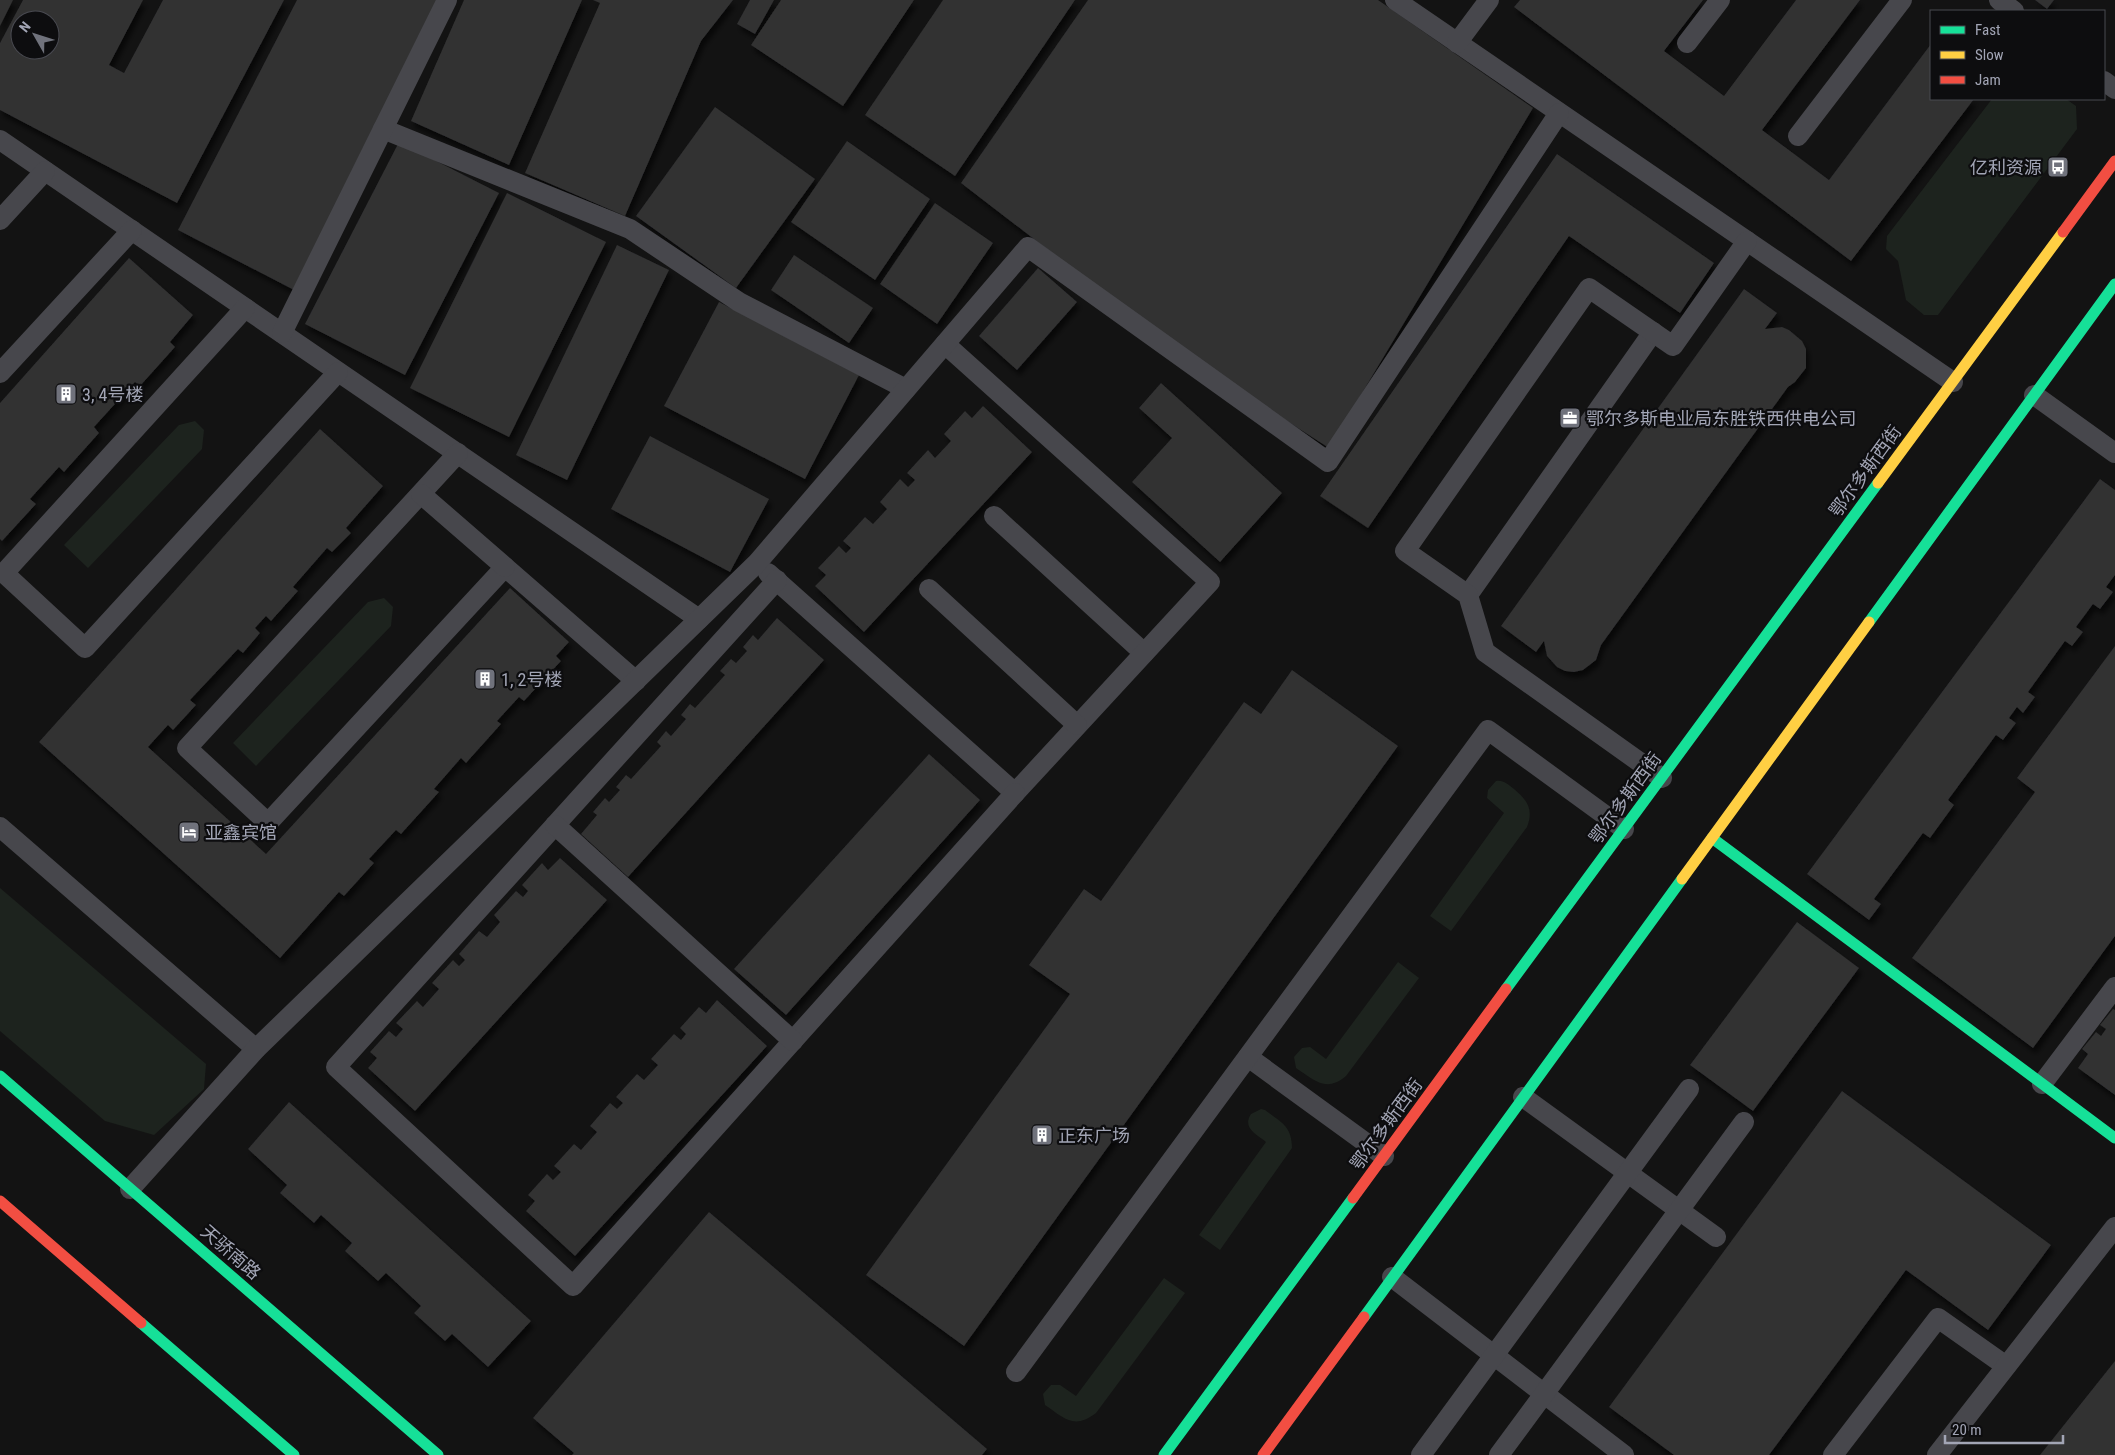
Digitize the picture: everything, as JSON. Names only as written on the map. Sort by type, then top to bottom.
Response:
[{"type":"main road","name":"鄂尔多斯西街","points":[[1164,1455],[2115,161]]},
{"type":"main road","points":[[1263,1455],[2115,284]]},
{"type":"main road","points":[[1712,838],[2115,1137]]},
{"type":"main road","name":"天骄南路","points":[[0,1076],[438,1455]]},
{"type":"main road","points":[[0,1201],[294,1455]]},
{"type":"lane","points":[[282,333],[447,0]]},
{"type":"lane","points":[[1395,0],[1953,382]]},
{"type":"lane","points":[[1457,42],[1489,0]]},
{"type":"lane","points":[[1687,43],[1720,0]]},
{"type":"lane","points":[[1798,136],[1902,0]]},
{"type":"lane","points":[[1999,0],[2013,10]]},
{"type":"lane","points":[[130,1189],[256,1049],[757,563],[1028,247],[1328,462],[1560,113]]},
{"type":"lane","points":[[383,129],[630,230],[740,302],[906,389]]},
{"type":"lane","points":[[0,140],[699,619]]},
{"type":"lane","points":[[0,220],[46,171]]},
{"type":"lane","points":[[0,373],[132,230]]},
{"type":"lane","points":[[1662,778],[1485,652],[1468,595],[1405,551],[1589,288],[1673,346],[1747,241]]},
{"type":"lane","points":[[245,308],[4,573],[85,648],[338,372]]},
{"type":"lane","points":[[1468,595],[1653,332]]},
{"type":"lane","points":[[777,580],[336,1067],[573,1286],[1015,793],[1210,582],[945,344]]},
{"type":"lane","points":[[2034,395],[2115,453]]},
{"type":"lane","points":[[458,453],[186,748],[268,823],[505,567]]},
{"type":"lane","points":[[421,494],[636,681]]},
{"type":"lane","points":[[994,516],[1144,652]]},
{"type":"lane","points":[[757,563],[1015,793]]},
{"type":"lane","points":[[929,589],[1077,725]]},
{"type":"lane","points":[[1016,1372],[1488,730],[1624,829]]},
{"type":"lane","points":[[556,824],[793,1041]]},
{"type":"lane","points":[[0,827],[256,1049]]},
{"type":"lane","points":[[2042,1084],[2115,987]]},
{"type":"lane","points":[[1248,1057],[1384,1156]]},
{"type":"lane","points":[[1421,1455],[1689,1089]]},
{"type":"lane","points":[[1524,1097],[1716,1238]]},
{"type":"lane","points":[[1499,1455],[1744,1122]]},
{"type":"lane","points":[[1937,1455],[2115,1227]]},
{"type":"lane","points":[[1392,1277],[1624,1455]]},
{"type":"lane","points":[[1833,1455],[1938,1318],[2006,1366]]},
{"type":"shaded area","points":[[1991,100],[2067,100],[2076,106],[2077,129],[1938,315],[1924,315],[1906,300],[1898,261],[1886,249],[1887,236]]},
{"type":"shaded area","points":[[195,421],[204,430],[202,449],[88,568],[64,545],[179,425]]},
{"type":"shaded area","points":[[384,598],[393,607],[391,626],[256,766],[233,743],[368,602]]},
{"type":"shaded area","points":[[1496,781],[1505,783],[1523,797],[1528,805],[1529,821],[1527,827],[1451,931],[1430,916],[1504,813],[1487,798],[1488,790]]},
{"type":"shaded area","points":[[0,888],[206,1064],[204,1089],[154,1135],[105,1121],[0,1031]]},
{"type":"shaded area","points":[[1398,962],[1419,978],[1346,1076],[1332,1084],[1326,1084],[1314,1080],[1296,1068],[1294,1057],[1302,1048],[1310,1047],[1326,1059]]},
{"type":"shaded area","points":[[1261,1109],[1281,1121],[1288,1129],[1292,1148],[1220,1250],[1199,1235],[1266,1142],[1251,1130],[1248,1123],[1251,1114]]},
{"type":"shaded area","points":[[1164,1278],[1185,1293],[1096,1413],[1081,1421],[1075,1421],[1064,1418],[1045,1405],[1043,1394],[1051,1385],[1060,1385],[1076,1396]]},
{"type":"building","points":[[0,0],[13,0],[0,26]]},
{"type":"building","points":[[23,0],[143,0],[109,65],[124,73],[163,0],[284,0],[177,203],[0,110],[0,43],[10,24],[10,60],[60,60],[60,10],[18,10]]},
{"type":"building","points":[[297,0],[443,0],[294,290],[178,230]]},
{"type":"building","points":[[464,0],[582,0],[509,165],[411,121]]},
{"type":"building","points":[[593,0],[733,0],[701,41],[625,216],[525,173],[600,3]]},
{"type":"building","points":[[750,0],[774,0],[755,34],[737,24]]},
{"type":"building","points":[[781,0],[914,0],[843,106],[751,45]]},
{"type":"building","points":[[943,0],[1075,0],[955,176],[865,115]]},
{"type":"building","points":[[1088,0],[1378,0],[1533,108],[1329,448],[1185,355],[961,183]]},
{"type":"building","points":[[1520,0],[1703,0],[1664,51],[1724,96],[1796,0],[1860,0],[1762,130],[1829,180],[1930,45],[1930,100],[1973,100],[1851,261],[1514,7]]},
{"type":"building","points":[[2035,0],[2054,0],[2047,9]]},
{"type":"building","points":[[715,107],[815,179],[736,288],[636,216]]},
{"type":"building","points":[[847,141],[930,199],[875,280],[791,222]]},
{"type":"building","points":[[399,142],[499,193],[405,375],[305,324]]},
{"type":"building","points":[[1557,154],[1714,263],[1680,313],[1569,236],[1368,528],[1320,496]]},
{"type":"building","points":[[507,193],[606,242],[509,437],[410,388]]},
{"type":"building","points":[[935,203],[993,243],[937,324],[880,284]]},
{"type":"building","points":[[617,245],[669,270],[567,480],[516,455]]},
{"type":"building","points":[[794,255],[873,308],[849,343],[771,290]]},
{"type":"building","name":"3, 4号楼","points":[[129,258],[193,315],[170,342],[175,347],[140,386],[135,382],[94,427],[99,433],[64,472],[59,467],[30,499],[36,504],[2,541],[0,539],[0,403]]},
{"type":"building","points":[[1038,268],[1077,302],[1017,370],[979,336]]},
{"type":"building","points":[[1744,289],[1777,313],[1765,329],[1782,327],[1789,330],[1802,341],[1806,349],[1806,368],[1795,382],[1788,387],[1601,645],[1596,660],[1583,670],[1565,671],[1557,667],[1547,656],[1544,641],[1536,652],[1501,626]]},
{"type":"building","points":[[719,302],[859,375],[805,479],[664,406]]},
{"type":"building","points":[[1161,383],[1282,493],[1220,562],[1132,482],[1172,438],[1139,408]]},
{"type":"building","points":[[983,406],[1032,452],[864,632],[815,586],[826,575],[818,568],[839,546],[846,553],[851,548],[843,541],[865,517],[873,524],[887,509],[880,502],[900,479],[908,487],[915,480],[907,473],[928,450],[935,458],[951,441],[944,434],[965,411],[972,418]]},
{"type":"building","name":"1, 2号楼","points":[[320,429],[383,486],[346,528],[351,533],[332,552],[327,548],[293,587],[298,591],[271,621],[266,616],[255,628],[260,633],[243,653],[238,649],[190,700],[196,705],[173,730],[168,725],[148,747],[266,854],[510,588],[569,642],[556,656],[561,661],[524,701],[519,697],[497,721],[501,724],[466,763],[461,758],[434,789],[439,792],[401,834],[396,830],[369,859],[374,863],[344,896],[339,892],[280,958],[39,742]]},
{"type":"building","points":[[650,436],[769,499],[730,572],[611,509]]},
{"type":"building","points":[[2100,479],[2115,490],[2115,575],[2106,587],[2113,592],[2100,609],[2093,604],[2076,627],[2083,632],[2072,646],[2065,641],[2028,692],[2035,697],[2023,713],[2017,707],[2009,718],[2016,723],[2003,740],[1996,735],[1948,800],[1954,805],[1930,838],[1923,833],[1874,899],[1881,904],[1869,920],[1807,874]]},
{"type":"building","points":[[777,618],[824,660],[628,877],[581,834],[597,815],[593,812],[605,798],[609,802],[620,790],[616,787],[626,775],[631,779],[661,746],[657,742],[666,731],[671,736],[686,719],[681,715],[690,704],[695,708],[725,675],[720,671],[731,659],[736,663],[747,651],[743,647],[753,635],[758,640]]},
{"type":"building","points":[[2115,646],[2115,936],[2033,1048],[1912,958],[2035,792],[2017,778]]},
{"type":"building","name":"正东广场","points":[[1292,670],[1398,746],[964,1346],[866,1275],[1070,994],[1029,965],[1084,889],[1101,901],[1244,702],[1261,714]]},
{"type":"building","points":[[929,754],[980,800],[786,1015],[734,969]]},
{"type":"building","points":[[560,858],[607,900],[415,1111],[368,1068],[377,1058],[370,1052],[389,1031],[396,1037],[403,1029],[396,1023],[417,1001],[423,1007],[439,989],[432,983],[453,960],[459,966],[465,960],[459,954],[479,931],[487,937],[500,922],[494,915],[516,891],[523,897],[528,891],[522,885],[542,863],[548,870]]},
{"type":"building","points":[[1797,922],[1859,968],[1753,1111],[1690,1065]]},
{"type":"building","points":[[717,1000],[767,1046],[575,1256],[526,1211],[535,1201],[528,1195],[547,1174],[553,1180],[561,1172],[554,1166],[574,1144],[581,1150],[597,1132],[590,1126],[610,1103],[617,1109],[623,1103],[616,1097],[637,1074],[644,1080],[658,1065],[651,1059],[674,1034],[681,1040],[686,1034],[680,1028],[699,1007],[706,1013]]},
{"type":"building","points":[[2113,1009],[2115,1010],[2115,1095],[2078,1068],[2088,1054],[2082,1049],[2096,1032],[2101,1036],[2106,1029],[2100,1025]]},
{"type":"building","points":[[1842,1091],[2051,1245],[1988,1330],[1906,1270],[1769,1455],[1674,1455],[1609,1407]]},
{"type":"building","points":[[289,1102],[531,1321],[488,1367],[452,1334],[445,1341],[414,1313],[421,1306],[386,1273],[378,1281],[345,1251],[352,1243],[321,1215],[314,1223],[280,1193],[287,1185],[248,1149]]},
{"type":"building","points":[[709,1212],[987,1449],[982,1455],[572,1455],[574,1453],[533,1418]]},
{"type":"building","points":[[2115,1361],[2115,1455],[2040,1455]]},
{"type":"traffic: fast","points":[[1869,622],[2115,284]]},
{"type":"traffic: fast","points":[[1506,989],[1878,483]]},
{"type":"traffic: fast","points":[[1712,838],[2115,1138]]},
{"type":"traffic: fast","points":[[1364,1317],[1682,879]]},
{"type":"traffic: fast","points":[[0,1076],[438,1455]]},
{"type":"traffic: fast","points":[[1164,1455],[1353,1198]]},
{"type":"traffic: fast","points":[[141,1323],[294,1455]]},
{"type":"traffic: slow","points":[[1878,483],[2063,232]]},
{"type":"traffic: slow","points":[[1682,879],[1869,622]]},
{"type":"traffic: jam","points":[[2063,232],[2115,161]]},
{"type":"traffic: jam","points":[[1353,1198],[1506,989]]},
{"type":"traffic: jam","points":[[0,1201],[141,1323]]},
{"type":"traffic: jam","points":[[1263,1455],[1364,1317]]},
{"type":"place","name":"亿利资源","points":[[2058,167]]},
{"type":"place","name":"3, 4号楼","points":[[66,394]]},
{"type":"place","name":"鄂尔多斯电业局东胜铁西供电公司","points":[[1570,418]]},
{"type":"place","name":"1, 2号楼","points":[[485,679]]},
{"type":"place","name":"亚鑫宾馆","points":[[189,832]]},
{"type":"place","name":"正东广场","points":[[1042,1135]]}]
